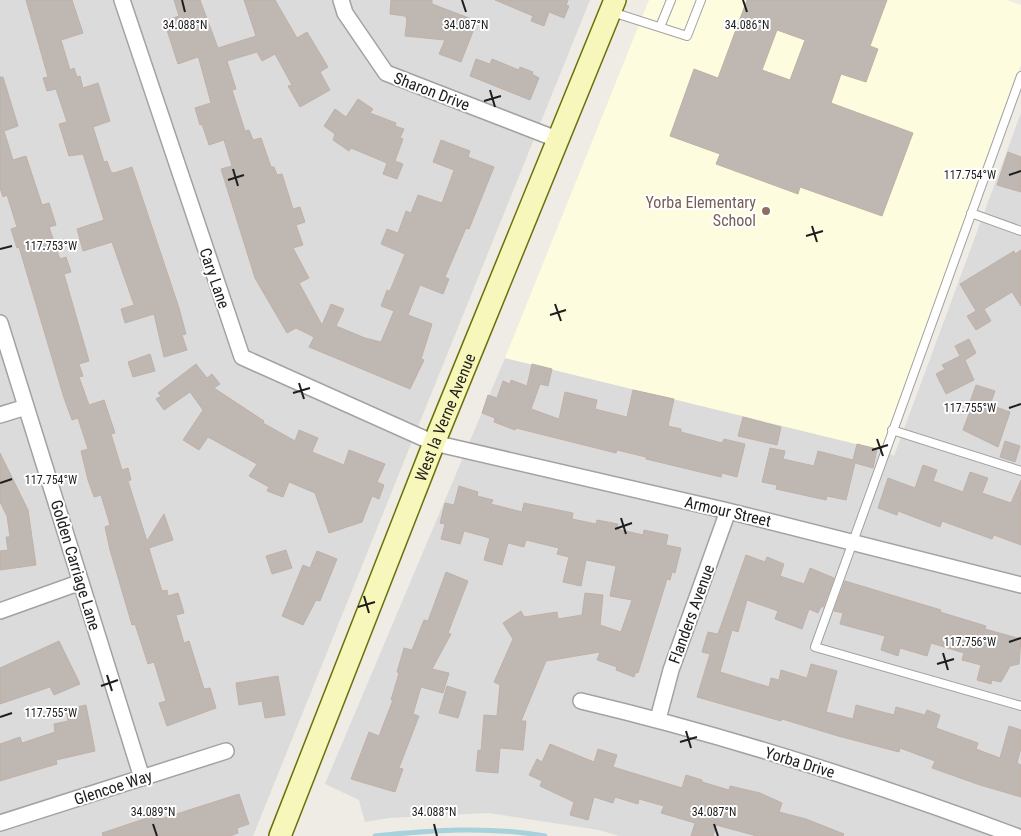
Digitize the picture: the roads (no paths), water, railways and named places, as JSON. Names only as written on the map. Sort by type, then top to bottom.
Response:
[{"type":"main road","name":"West la Verne Avenue","points":[[280,836],[434,442],[559,140],[612,6]]},
{"type":"street","name":"Cary Lane","points":[[122,0],[242,357],[434,442]]},
{"type":"street","name":"Sharon Drive","points":[[341,0],[345,13],[386,73],[559,140]]},
{"type":"street","name":"Golden Carriage Lane","points":[[0,323],[142,778]]},
{"type":"street","points":[[0,415],[26,407]]},
{"type":"street","name":"Armour Street","points":[[434,442],[728,511],[1021,586]]},
{"type":"street","name":"Flanders Avenue","points":[[658,719],[671,670],[728,511]]},
{"type":"street","points":[[0,611],[81,582]]},
{"type":"street","name":"Yorba Drive","points":[[581,700],[658,719],[895,791],[1016,836]]},
{"type":"street","name":"Glencoe Way","points":[[0,823],[226,751]]},
{"type":"lane","points":[[660,27],[671,0]]},
{"type":"lane","points":[[612,6],[660,27],[687,36],[701,0]]},
{"type":"lane","points":[[1021,76],[815,646],[1021,706]]},
{"type":"lane","points":[[971,213],[1021,231]]},
{"type":"lane","points":[[892,430],[1021,472]]},
{"type":"waterway","points":[[375,836],[460,830],[502,831],[545,836]]},
{"type":"place","name":"Yorba Elementary School","points":[[766,211]]}]
